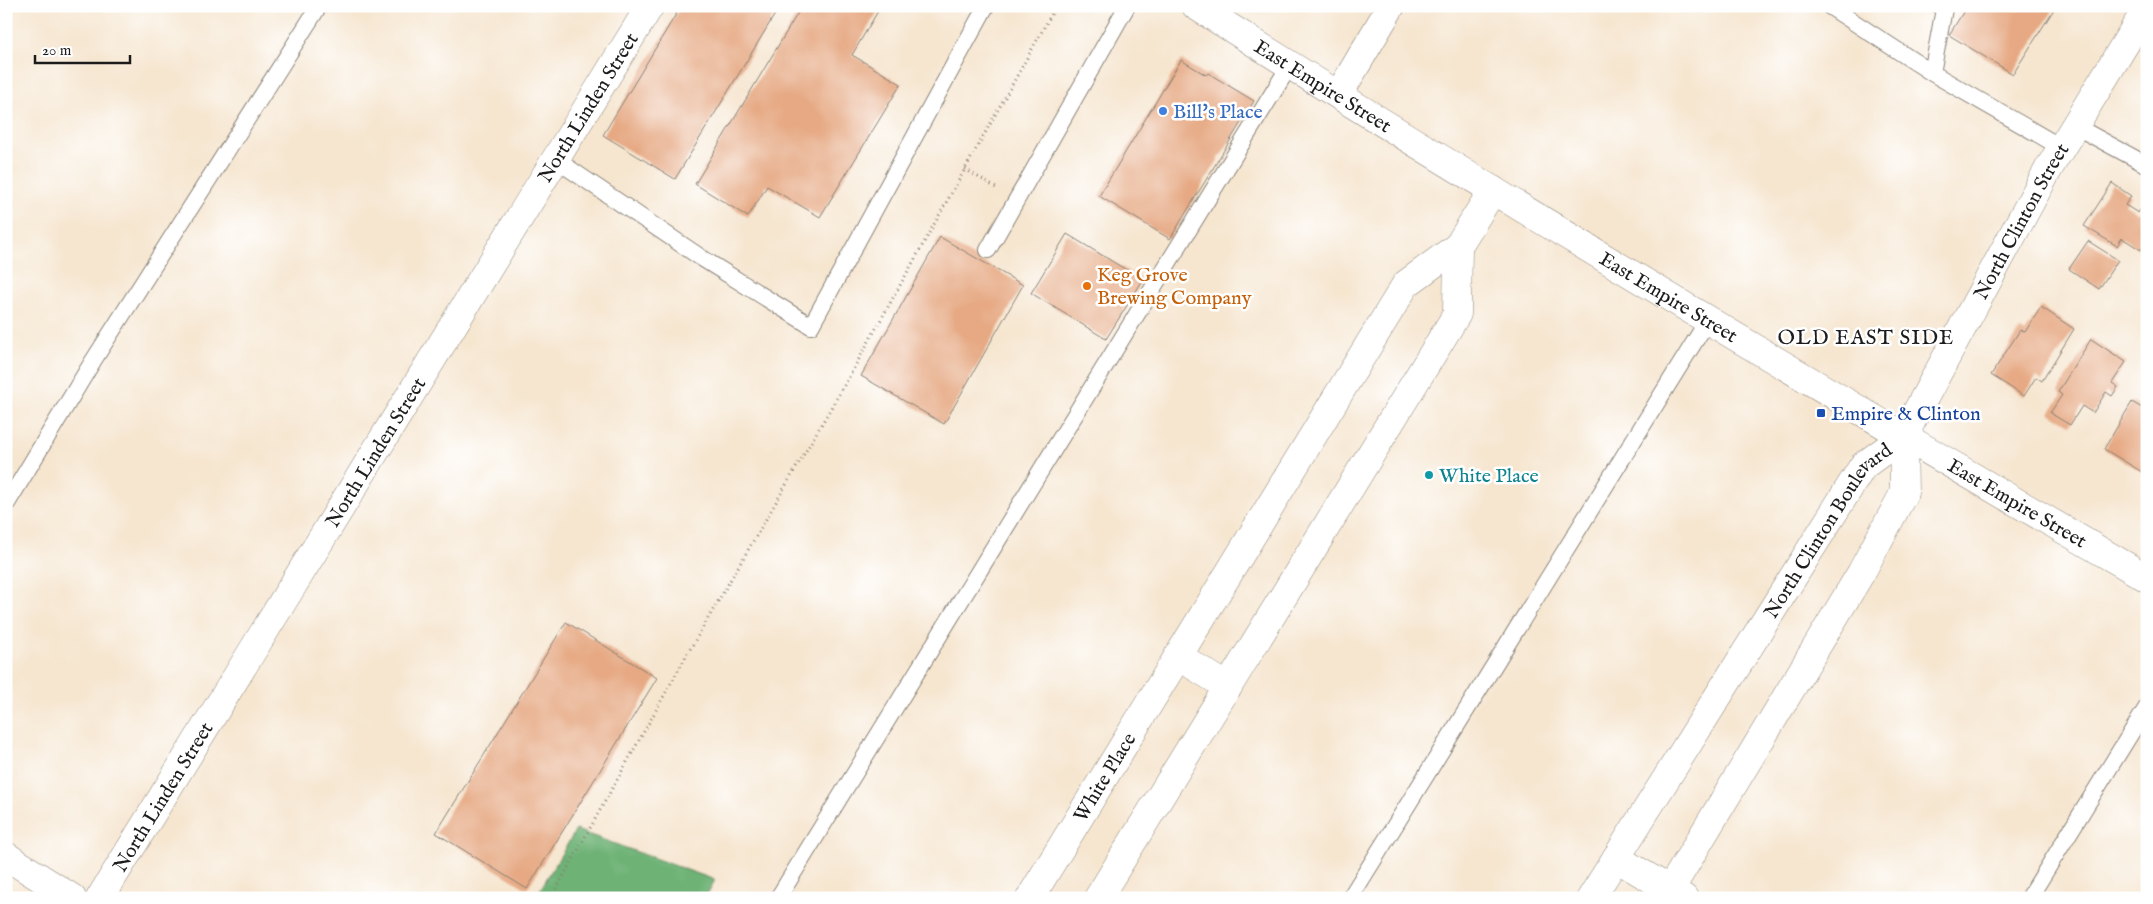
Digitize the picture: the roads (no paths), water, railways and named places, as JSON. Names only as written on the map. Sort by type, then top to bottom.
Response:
[{"type":"street","name":"North Linden Street","points":[[100,898],[650,6]]},
{"type":"street","name":"East Empire Street","points":[[1196,6],[1493,190],[1708,320],[1903,437],[2147,578]]},
{"type":"street","points":[[1339,94],[1391,6]]},
{"type":"street","name":"North Clinton Street","points":[[1903,437],[2069,137],[2147,8]]},
{"type":"street","name":"White Place","points":[[1030,898],[1406,284],[1458,246],[1493,190]]},
{"type":"street","points":[[1098,898],[1456,314],[1458,246]]},
{"type":"street","name":"North Clinton Boulevard","points":[[1591,898],[1863,466],[1903,437]]},
{"type":"street","name":"North Clinton Boulevard","points":[[1673,895],[1861,573],[1904,493],[1903,437]]},
{"type":"street","points":[[1178,656],[1228,687]]},
{"type":"street","points":[[6,856],[72,898]]},
{"type":"street","points":[[1616,858],[1673,895]]},
{"type":"lane","points":[[6,505],[93,361],[318,6]]},
{"type":"lane","points":[[555,159],[700,257],[811,326],[986,6]]},
{"type":"lane","points":[[988,250],[1127,6]]},
{"type":"lane","points":[[1828,6],[1932,73],[2069,137],[2147,165]]},
{"type":"lane","points":[[1932,73],[1944,9],[1940,6]]},
{"type":"lane","points":[[778,898],[1290,65]]},
{"type":"lane","points":[[1350,898],[1708,320]]},
{"type":"lane","points":[[2029,898],[2147,707]]},
{"type":"place","name":"Bill's Place","points":[[1163,111]]},
{"type":"place","name":"Keg Grove Brewing Company","points":[[1087,286]]},
{"type":"place","name":"Empire & Clinton","points":[[1821,413]]},
{"type":"place","name":"White Place","points":[[1429,475]]},
{"type":"district","name":"OLD EAST SIDE","points":[[1866,337]]}]
